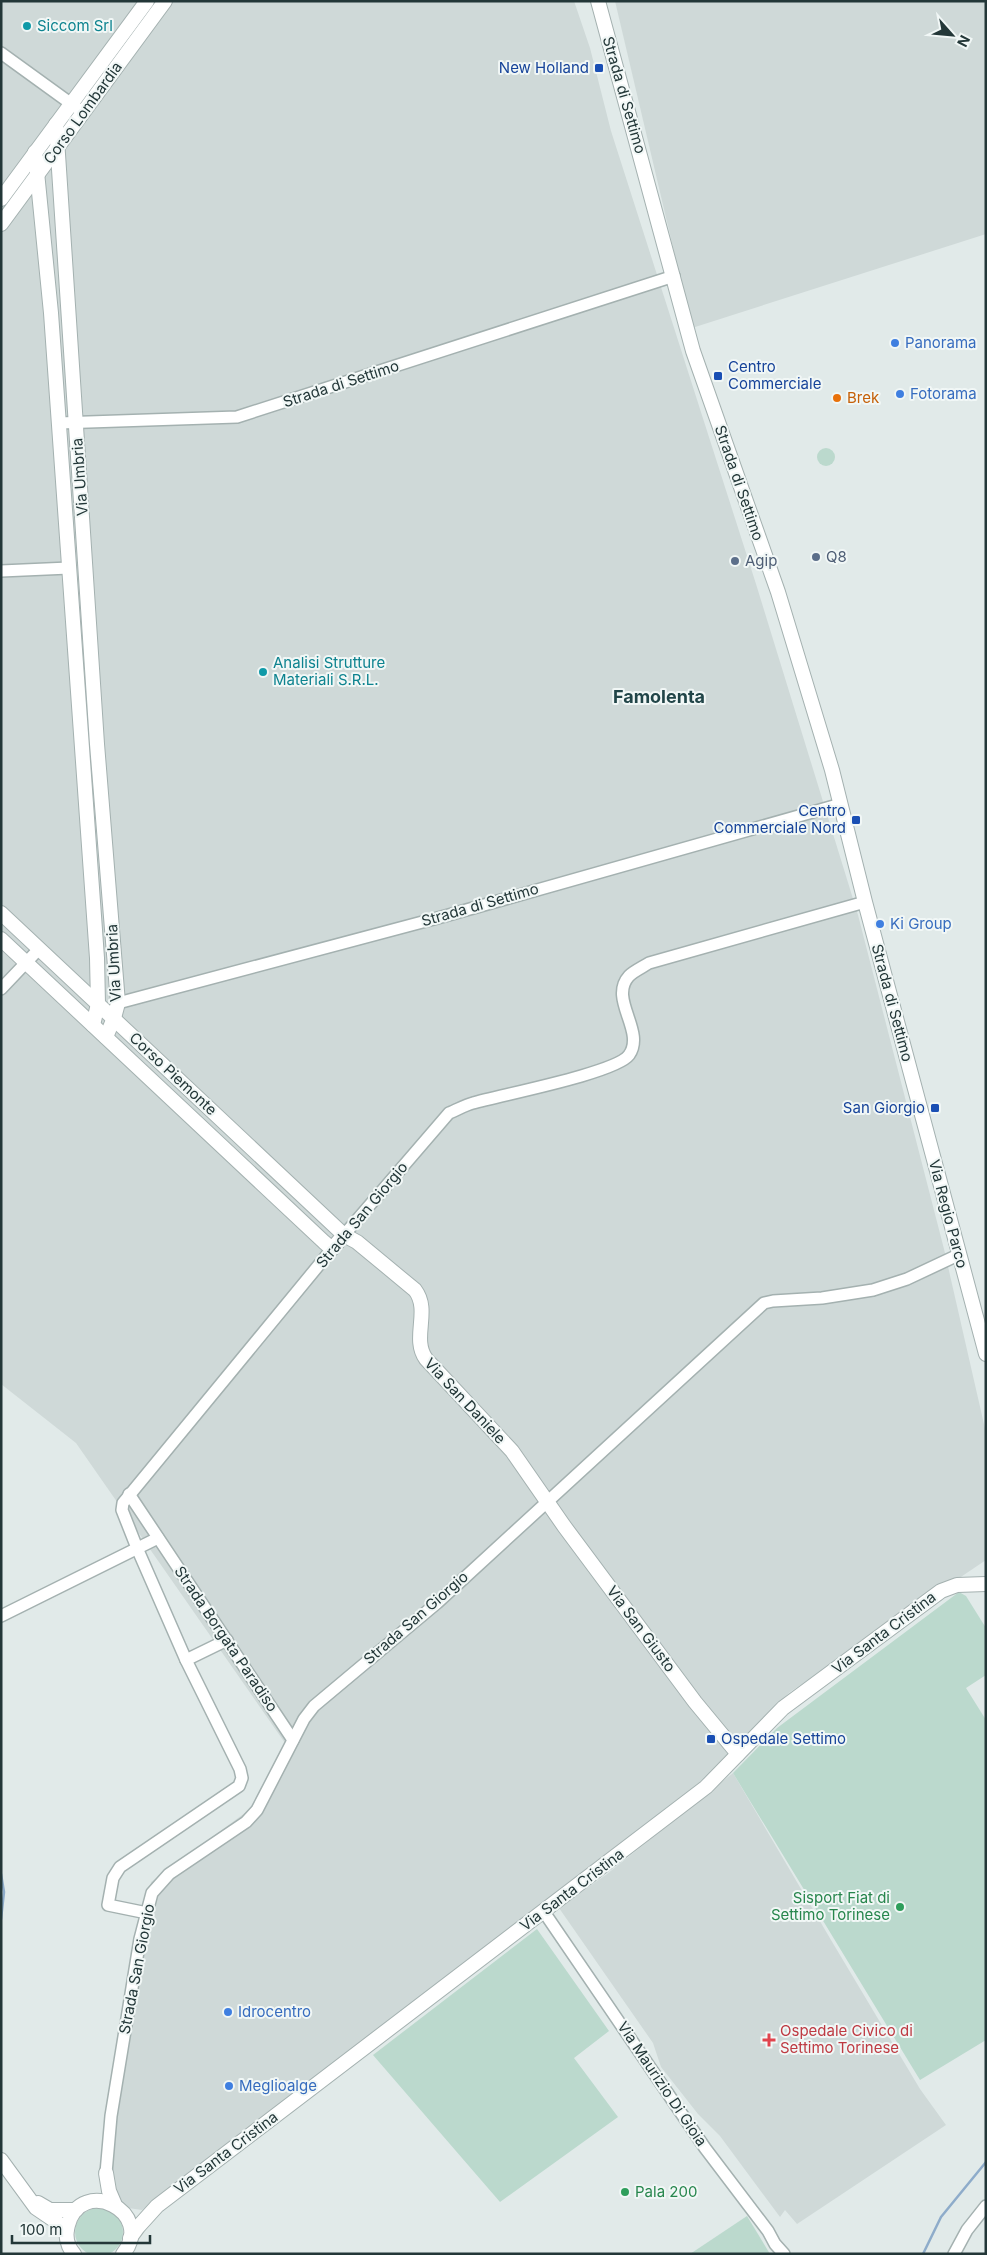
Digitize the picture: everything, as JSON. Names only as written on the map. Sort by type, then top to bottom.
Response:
[{"type":"street","name":"Corso Lombardia","points":[[1,199],[146,1]]},
{"type":"street","name":"Corso Lombardia","points":[[1,224],[165,1]]},
{"type":"street","name":"Strada di Settimo","points":[[598,1],[693,350],[778,592],[841,804],[911,1074]]},
{"type":"street","points":[[135,17],[147,25]]},
{"type":"street","points":[[1,53],[83,113]]},
{"type":"street","name":"Via Umbria","points":[[56,124],[97,744],[118,1003],[106,1037]]},
{"type":"street","name":"Via Umbria","points":[[35,152],[59,423],[92,891],[98,1004],[94,1025]]},
{"type":"street","name":"Strada di Settimo","points":[[59,423],[237,417],[674,276]]},
{"type":"street","points":[[50,308],[68,304]]},
{"type":"street","points":[[1,571],[69,568]]},
{"type":"street","points":[[74,650],[91,649]]},
{"type":"street","points":[[81,745],[97,744]]},
{"type":"street","name":"Strada di Settimo","points":[[118,1003],[445,916],[841,804]]},
{"type":"street","points":[[92,891],[109,888]]},
{"type":"street","name":"Strada San Giorgio","points":[[129,1494],[332,1249],[449,1113],[471,1104],[577,1077],[620,1063],[629,1055],[634,1040],[622,993],[629,976],[649,963],[865,902]]},
{"type":"street","name":"Corso Piemonte","points":[[1,913],[344,1236]]},
{"type":"street","name":"Corso Piemonte","points":[[1,940],[332,1249]]},
{"type":"street","points":[[1,989],[39,949]]},
{"type":"street","name":"Via Regio Parco","points":[[911,1074],[986,1354]]},
{"type":"street","points":[[259,1181],[272,1167]]},
{"type":"street","name":"Via San Daniele","points":[[344,1236],[357,1242],[418,1294],[421,1299],[422,1312],[419,1343],[424,1356],[512,1451],[547,1501]]},
{"type":"street","name":"Strada San Giorgio","points":[[130,2238],[130,2225],[109,2192],[106,2173],[111,2116],[140,1939],[152,1893],[169,1874],[246,1822],[257,1810],[304,1719],[314,1706],[437,1603],[764,1303],[773,1300],[822,1298],[873,1290],[907,1279],[958,1255]]},
{"type":"street","points":[[129,1494],[123,1503],[122,1510],[137,1548],[186,1660],[240,1769],[242,1778],[238,1786],[120,1867],[113,1878],[108,1905],[147,1913]]},
{"type":"street","name":"Strada Borgata Paradiso","points":[[129,1494],[293,1740]]},
{"type":"street","name":"Via San Giusto","points":[[547,1501],[695,1702],[738,1754]]},
{"type":"street","points":[[2,1617],[158,1538]]},
{"type":"street","name":"Via Santa Cristina","points":[[123,2254],[130,2238],[157,2206],[706,1787],[783,1708],[941,1591],[951,1586],[986,1584]]},
{"type":"street","points":[[186,1660],[227,1640]]},
{"type":"street","name":"Via Maurizio Di Gioia","points":[[544,1912],[705,2148],[784,2254]]},
{"type":"street","points":[[1,2160],[41,2213],[67,2229]]},
{"type":"street","name":"Strada San Giorgio","points":[[93,2201],[106,2173]]},
{"type":"street","points":[[30,2199],[50,2210],[76,2210]]},
{"type":"street","points":[[74,2254],[68,2244],[67,2229],[76,2210],[93,2201],[101,2201],[120,2209]]},
{"type":"street","name":"Via Santa Cristina","points":[[120,2209],[140,2212],[157,2206]]},
{"type":"street","points":[[954,2254],[967,2230],[986,2206]]},
{"type":"shaded area","points":[[1,1],[574,1],[590,48],[611,131],[756,584],[858,915],[944,1249],[986,1433],[986,1560],[790,1692],[705,1778],[142,2210],[128,2208],[118,2201],[111,2174],[115,2122],[151,1882],[253,1807],[285,1743],[76,1443],[1,1384]]},
{"type":"shaded area","name":"New Holland","points":[[615,1],[986,1],[986,234],[692,328]]},
{"type":"shaded area","points":[[733,1773],[920,2089],[946,2125],[797,2224],[785,2210],[780,2217],[720,2136],[698,2114],[661,2067],[653,2043],[559,1908],[607,1874]]},
{"type":"green space","points":[[826,448],[832,451],[835,457],[832,463],[826,466],[820,463],[817,457],[820,451]]},
{"type":"green space","name":"Sisport Fiat di Settimo Torinese","points":[[959,1592],[966,1596],[986,1628],[986,1675],[966,1688],[986,1720],[986,2040],[920,2080],[733,1773],[777,1728]]},
{"type":"green space","points":[[537,1929],[609,2031],[574,2058],[618,2117],[500,2202],[373,2055]]},
{"type":"green space","points":[[94,2208],[104,2208],[116,2215],[123,2227],[123,2237],[116,2249],[104,2256],[94,2256],[86,2252],[79,2245],[75,2237],[75,2227],[79,2219],[86,2212]]},
{"type":"green space","points":[[747,2216],[770,2254],[690,2254]]},
{"type":"waterway","points":[[1,1874],[4,1892],[1,1919]]},
{"type":"waterway","points":[[923,2254],[941,2217],[986,2162]]},
{"type":"place","name":"Siccom Srl","points":[[27,26]]},
{"type":"place","name":"New Holland","points":[[599,68]]},
{"type":"place","name":"Panorama","points":[[895,343]]},
{"type":"place","name":"Centro Commerciale","points":[[718,376]]},
{"type":"place","name":"Fotorama","points":[[900,394]]},
{"type":"place","name":"Brek","points":[[837,398]]},
{"type":"place","name":"Q8","points":[[816,557]]},
{"type":"place","name":"Agip","points":[[735,561]]},
{"type":"place","name":"Analisi Strutture Materiali S.R.L.","points":[[263,672]]},
{"type":"place","name":"Centro Commerciale Nord","points":[[856,820]]},
{"type":"place","name":"Ki Group","points":[[880,924]]},
{"type":"place","name":"San Giorgio","points":[[935,1108]]},
{"type":"place","name":"Ospedale Settimo","points":[[711,1739]]},
{"type":"place","name":"Sisport Fiat di Settimo Torinese","points":[[900,1907]]},
{"type":"place","name":"Idrocentro","points":[[228,2012]]},
{"type":"place","name":"Ospedale Civico di Settimo Torinese","points":[[769,2040]]},
{"type":"place","name":"Meglioalge","points":[[229,2086]]},
{"type":"place","name":"Pala 200","points":[[625,2192]]},
{"type":"district","name":"Famolenta","points":[[659,697]]}]
